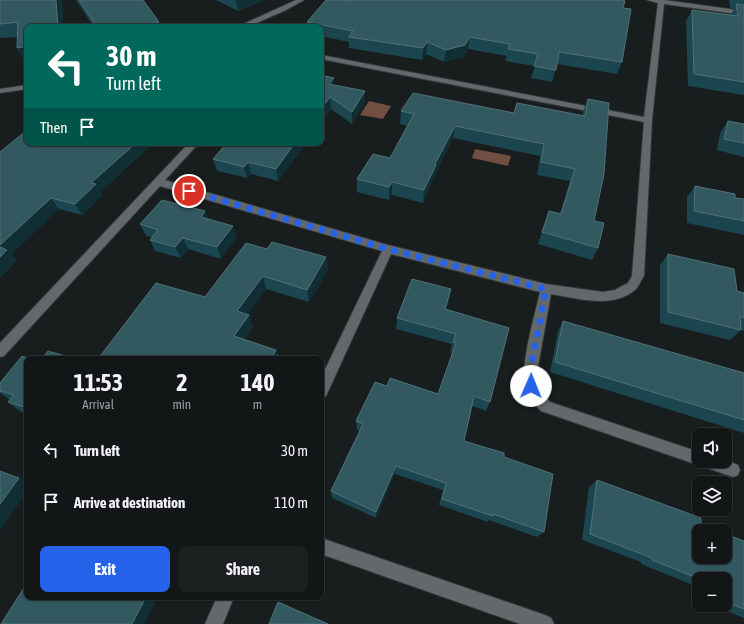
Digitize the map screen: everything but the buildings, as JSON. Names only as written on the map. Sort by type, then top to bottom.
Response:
[{"type":"street","points":[[251,24],[301,0]]},
{"type":"street","points":[[650,0],[744,13]]},
{"type":"street","points":[[159,182],[388,249],[546,289],[603,297],[618,294],[632,286],[638,276],[648,120],[661,2]]},
{"type":"street","points":[[324,58],[648,120]]},
{"type":"street","points":[[0,91],[24,87]]},
{"type":"street","points":[[0,352],[191,146]]},
{"type":"street","points":[[324,386],[388,249]]},
{"type":"street","points":[[546,289],[530,372],[531,386],[535,397],[546,407],[692,457]]},
{"type":"street","points":[[727,468],[733,470]]},
{"type":"street","points":[[324,547],[545,624]]},
{"type":"street","points":[[214,624],[225,600]]},
{"type":"shaded area","points":[[369,101],[391,106],[383,119],[360,115]]},
{"type":"shaded area","points":[[475,149],[511,156],[508,166],[472,158]]},
{"type":"route","points":[[189,191],[388,249],[546,289],[530,372],[531,386]]}]
